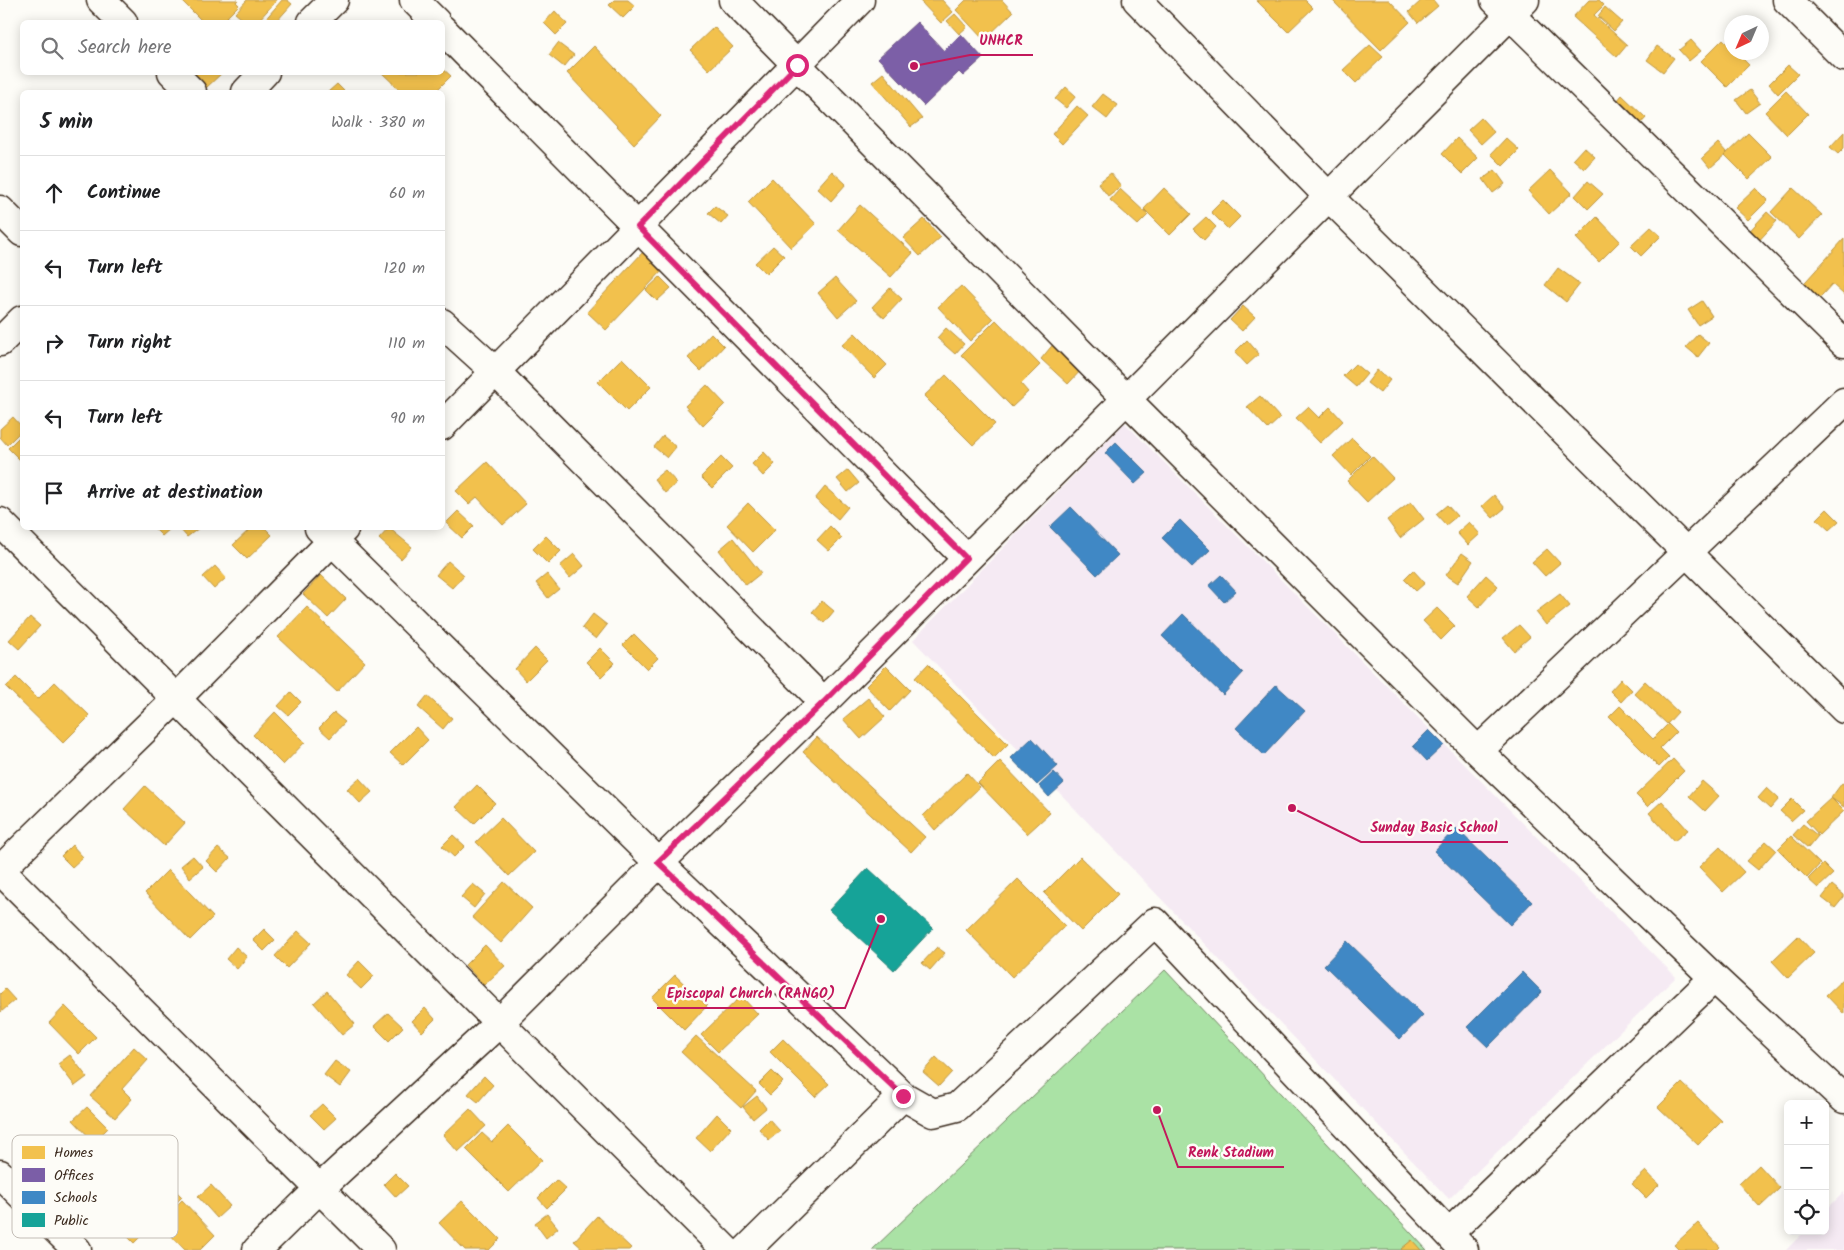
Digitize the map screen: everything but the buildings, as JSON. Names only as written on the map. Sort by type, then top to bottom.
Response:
[{"type":"street","points":[[101,0],[121,20]]},
{"type":"street","points":[[314,20],[334,0]]},
{"type":"street","points":[[414,0],[434,20]]},
{"type":"street","points":[[733,0],[1126,399],[1478,751],[1714,978],[1844,1099]]},
{"type":"street","points":[[445,423],[860,0]]},
{"type":"street","points":[[1137,0],[1329,197],[1844,709]]},
{"type":"street","points":[[1787,0],[1844,57]]},
{"type":"street","points":[[257,1250],[319,1189],[500,1022],[658,862],[824,702],[1329,197],[1510,5],[1844,343]]},
{"type":"street","points":[[445,32],[966,558]]},
{"type":"street","points":[[175,75],[190,90]]},
{"type":"street","points":[[248,90],[262,75]]},
{"type":"street","points":[[0,210],[20,230]]},
{"type":"street","points":[[0,342],[20,322]]},
{"type":"street","points":[[445,326],[495,371],[824,702]]},
{"type":"street","points":[[1478,751],[1844,402]]},
{"type":"street","points":[[0,522],[726,1250]]},
{"type":"street","points":[[381,1250],[0,870],[176,698],[332,532],[658,862],[903,1096],[934,1114],[957,1107],[1154,922],[1456,1242],[1714,978]]},
{"type":"street","points":[[746,1250],[903,1096]]},
{"type":"street","points":[[0,1174],[12,1186]]},
{"type":"street","points":[[65,1238],[77,1250]]},
{"type":"shaded area","points":[[1125,423],[1676,977],[1449,1199],[913,640]]},
{"type":"shaded area","points":[[1844,1192],[1844,1250],[1786,1250],[1801,1235],[1829,1235],[1829,1207]]},
{"type":"green space","points":[[1165,970],[1427,1250],[872,1250]]},
{"type":"place","name":"UNHCR","points":[[914,66]]},
{"type":"place","name":"Sunday Basic School","points":[[1292,808]]},
{"type":"place","name":"Episcopal Church (RANGO)","points":[[881,919]]},
{"type":"place","name":"Renk Stadium","points":[[1157,1110]]},
{"type":"route","points":[[797,65],[638,227],[966,558],[824,702],[658,862],[903,1096]]}]
